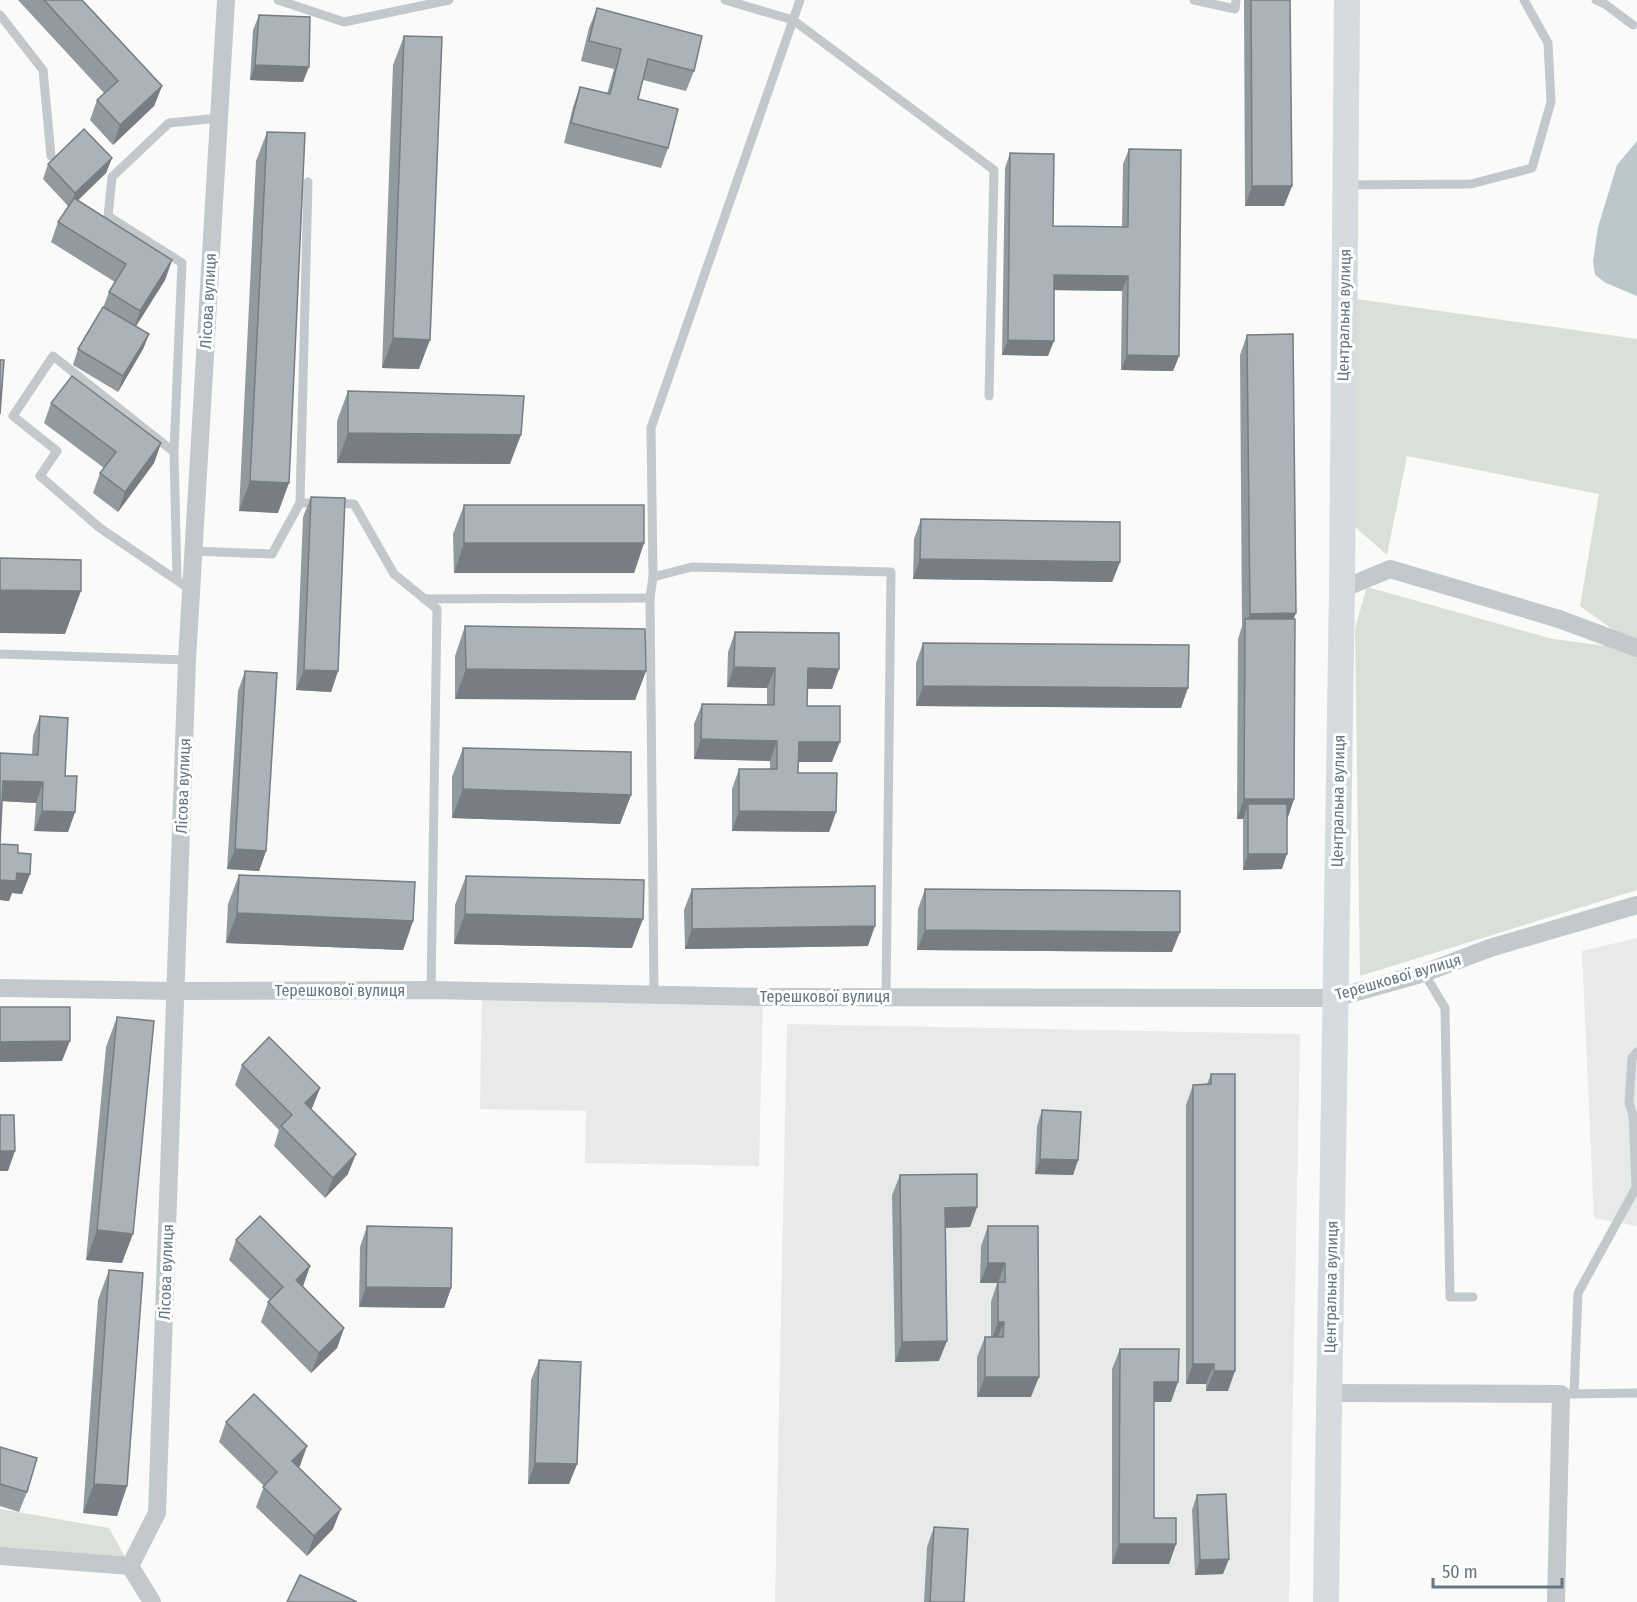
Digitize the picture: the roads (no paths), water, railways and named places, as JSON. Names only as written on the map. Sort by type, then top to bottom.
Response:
[{"type":"main road","name":"Центральна вулиця","points":[[1326,1602],[1342,589],[1347,0]]},
{"type":"street","name":"Лісова вулиця","points":[[130,1566],[157,1513],[187,660],[184,585],[194,551],[226,0]]},
{"type":"street","points":[[1342,589],[1390,569],[1559,619],[1637,648]]},
{"type":"street","name":"Терешкової вулиця","points":[[0,988],[176,991],[431,990],[763,997],[1335,998],[1424,973],[1490,948],[1637,905]]},
{"type":"street","points":[[1330,1393],[1567,1394],[1556,1602]]},
{"type":"street","points":[[0,1556],[130,1566],[152,1602]]},
{"type":"lane","points":[[278,0],[344,22],[449,0]]},
{"type":"lane","points":[[725,0],[793,20],[994,170],[989,396]]},
{"type":"lane","points":[[654,994],[650,598],[653,578],[651,428],[800,0]]},
{"type":"lane","points":[[1194,0],[1235,9],[1236,0]]},
{"type":"lane","points":[[1345,185],[1471,184],[1532,168],[1551,102],[1551,90],[1548,43],[1524,0]]},
{"type":"lane","points":[[1596,0],[1633,25]]},
{"type":"lane","points":[[0,15],[43,70],[51,156]]},
{"type":"lane","points":[[184,585],[174,452],[182,263],[108,216],[112,177],[169,123],[219,118]]},
{"type":"lane","points":[[194,551],[272,554],[300,503],[308,182]]},
{"type":"lane","points":[[174,452],[53,356],[13,416],[57,452],[40,476],[100,528],[184,585]]},
{"type":"lane","points":[[300,503],[354,504],[394,574],[437,609],[431,990]]},
{"type":"lane","points":[[653,578],[692,567],[891,572],[886,996]]},
{"type":"lane","points":[[424,599],[650,598]]},
{"type":"lane","points":[[0,654],[187,660]]},
{"type":"lane","points":[[1424,973],[1445,1008],[1450,1297],[1473,1296]]},
{"type":"lane","points":[[1637,1052],[1632,1058],[1629,1103],[1635,1116],[1637,1186],[1578,1293],[1567,1394],[1637,1393]]}]
